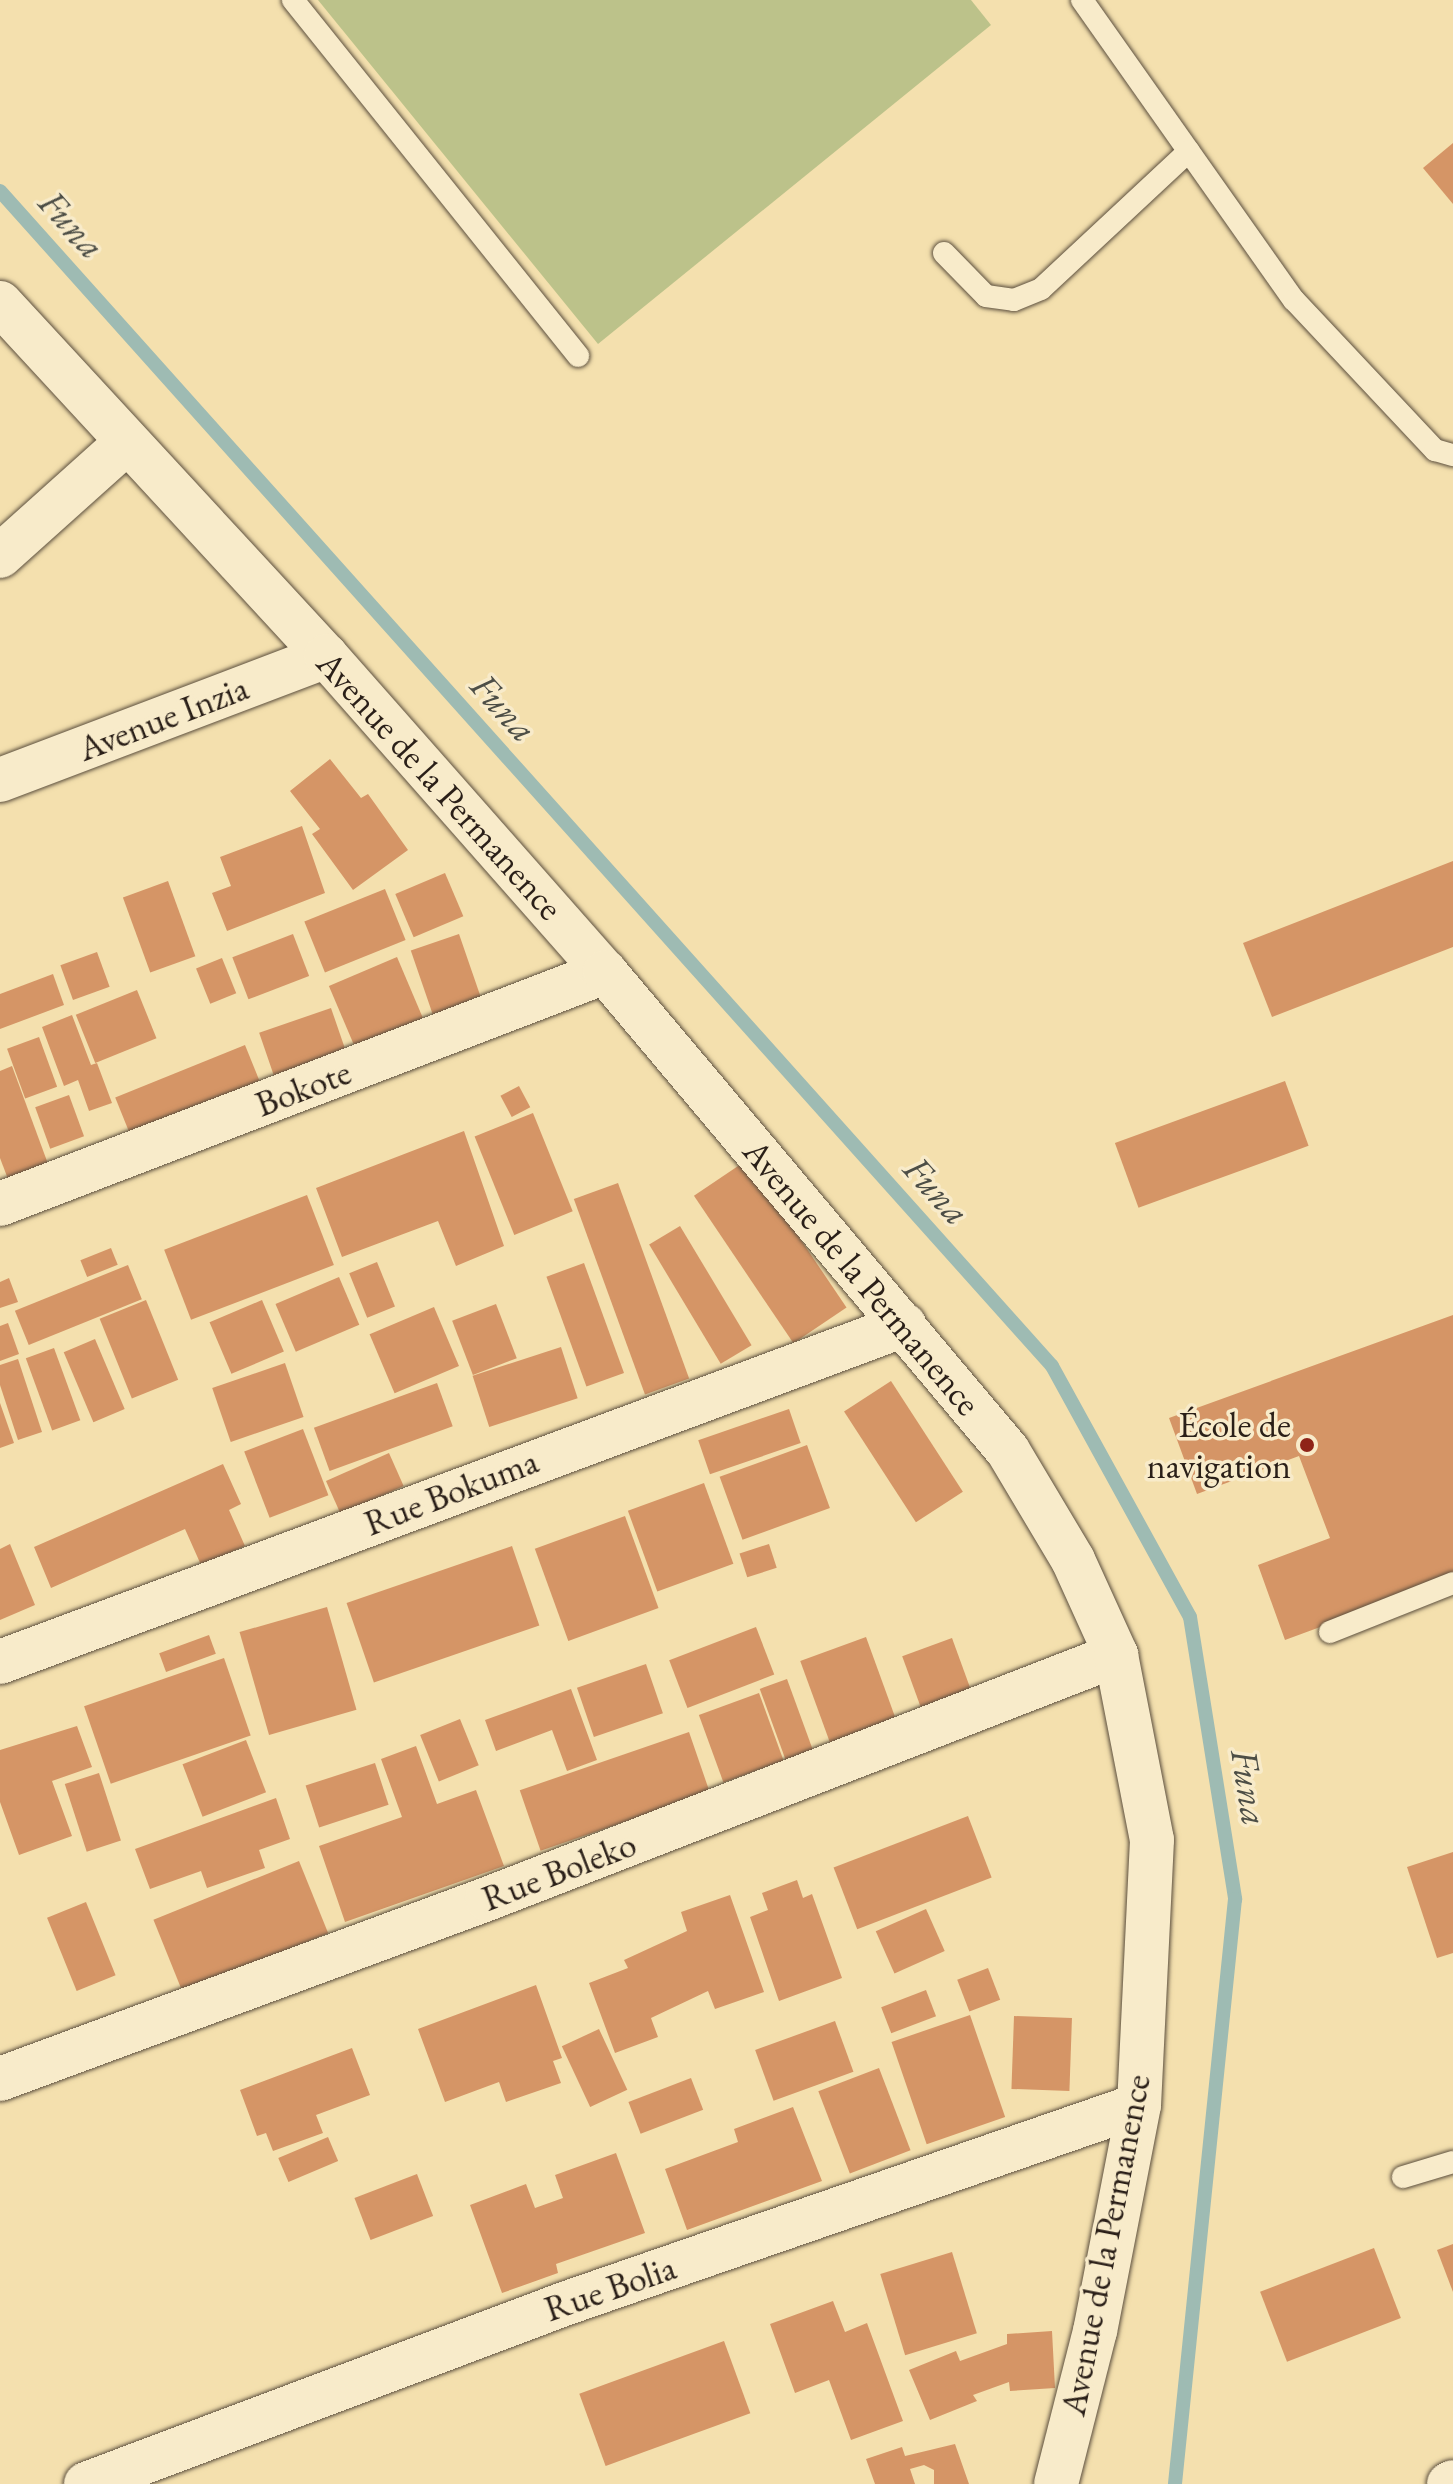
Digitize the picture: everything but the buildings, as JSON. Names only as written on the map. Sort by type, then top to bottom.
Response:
[{"type":"street","name":"Avenue de la Permanence","points":[[0,303],[326,656],[605,972],[1008,1451],[1073,1560],[1116,1655],[1152,1840],[1139,2105],[1095,2331],[1057,2483]]},
{"type":"street","points":[[0,556],[127,442]]},
{"type":"street","name":"Avenue Inzia","points":[[0,780],[326,656]]},
{"type":"street","name":"Bokote","points":[[0,1204],[605,972]]},
{"type":"street","name":"Rue Bokuma","points":[[0,1662],[904,1325]]},
{"type":"street","name":"Rue Boleko","points":[[0,2079],[487,1899],[1116,1655]]},
{"type":"street","name":"Rue Bolia","points":[[86,2484],[564,2304],[1139,2105]]},
{"type":"lane","points":[[293,0],[578,356]]},
{"type":"lane","points":[[1082,0],[1294,300],[1435,450],[1453,455]]},
{"type":"lane","points":[[944,253],[986,296],[1014,300],[1041,289],[1189,151]]},
{"type":"lane","points":[[1330,1632],[1453,1583]]},
{"type":"lane","points":[[1403,2177],[1453,2162]]},
{"type":"green space","points":[[318,0],[971,0],[991,25],[598,344]]},
{"type":"waterway","name":"Funa","points":[[0,191],[1052,1366],[1190,1617],[1235,1899],[1175,2484]]},
{"type":"place","name":"École de navigation","points":[[1307,1445]]}]
